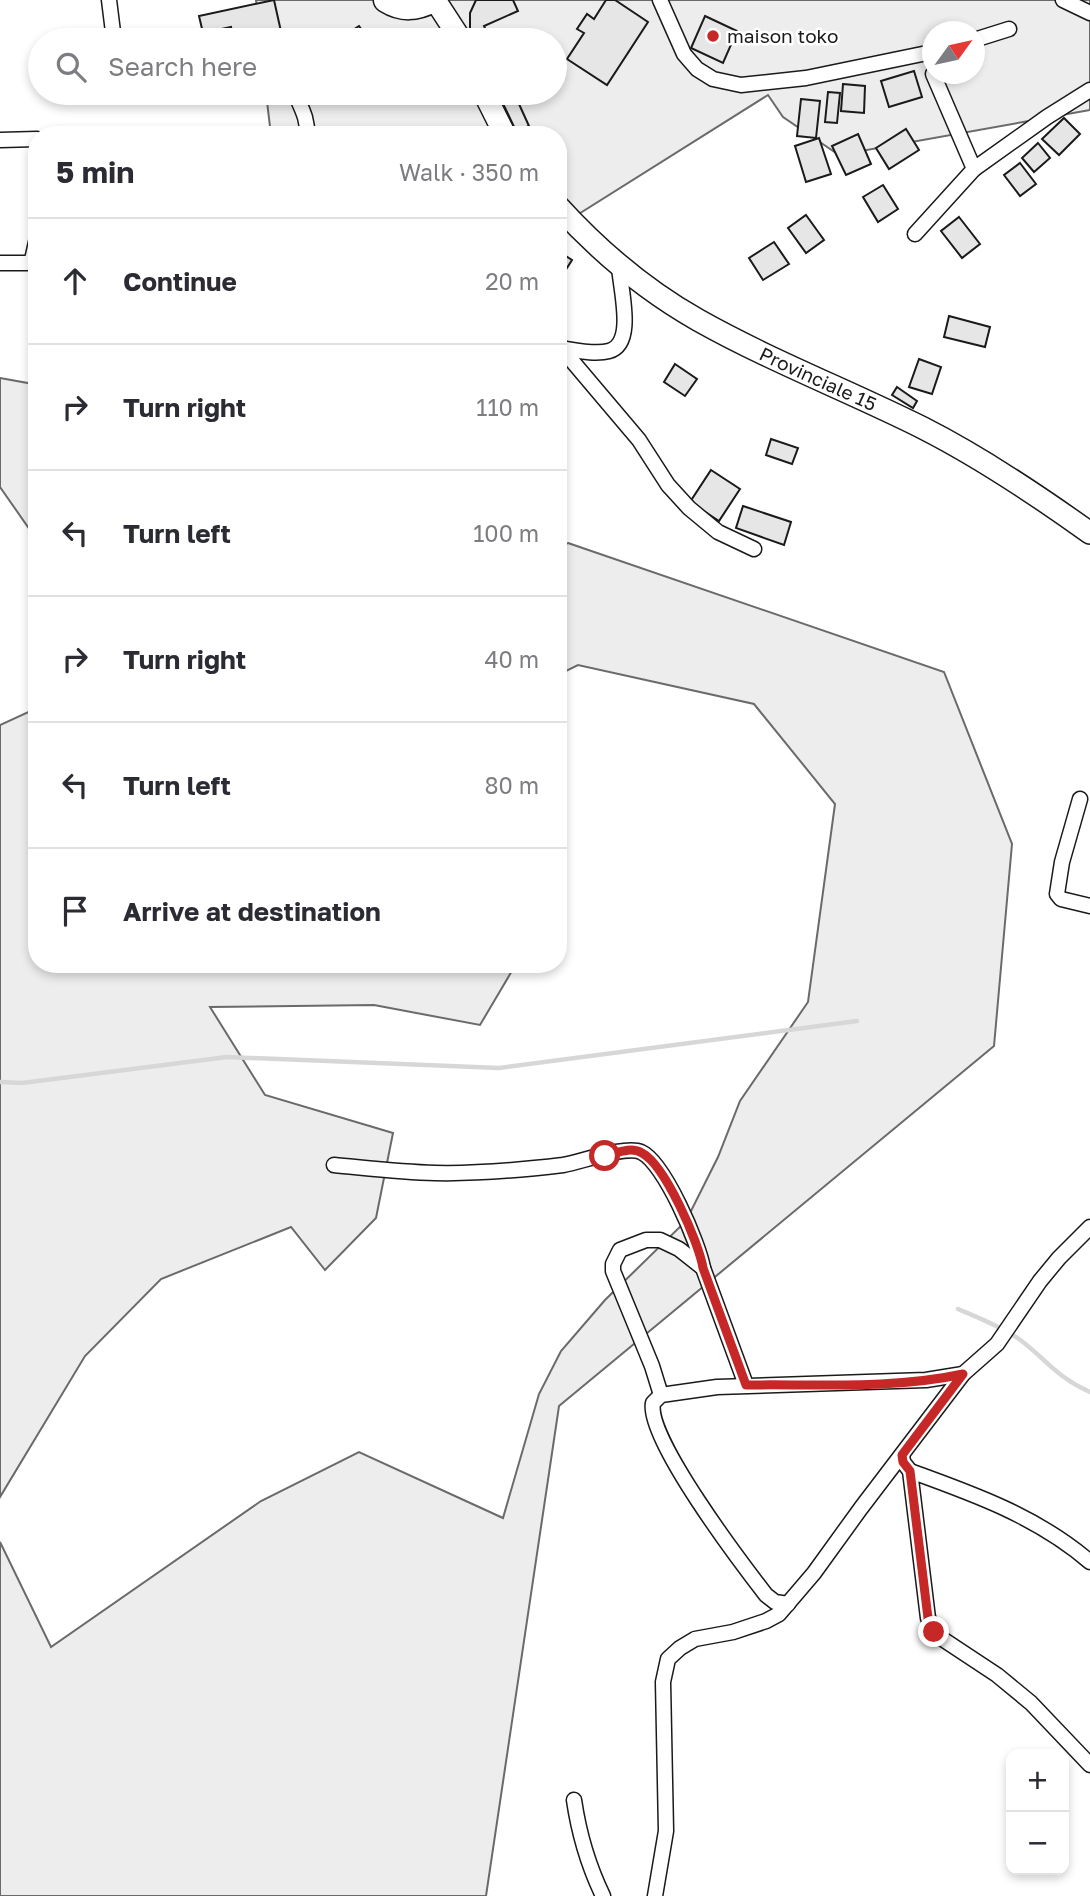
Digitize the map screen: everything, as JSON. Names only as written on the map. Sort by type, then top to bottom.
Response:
[{"type":"highway","points":[[386,0],[408,8],[422,6],[434,0]]},
{"type":"main road","points":[[434,0],[453,28]]},
{"type":"main road","points":[[490,105],[500,126]]},
{"type":"main road","name":"Provinciale 15","points":[[567,216],[619,266],[696,319],[756,351],[924,429],[978,458],[1090,533]]},
{"type":"street","points":[[109,0],[112,28]]},
{"type":"street","points":[[660,0],[684,54],[696,69],[713,79],[741,85],[806,78],[922,55]]},
{"type":"street","points":[[1063,0],[1090,13]]},
{"type":"street","points":[[985,37],[1009,29]]},
{"type":"street","points":[[938,84],[974,169]]},
{"type":"street","points":[[915,234],[974,169],[1090,90]]},
{"type":"street","points":[[301,105],[308,126]]},
{"type":"street","points":[[0,140],[28,139]]},
{"type":"street","points":[[0,263],[28,262]]},
{"type":"street","points":[[567,349],[606,352],[617,348],[624,337],[619,266]]},
{"type":"street","points":[[567,356],[639,440],[668,485],[689,508],[718,532],[754,549]]},
{"type":"street","points":[[1080,799],[1062,862],[1057,894],[1061,899],[1090,906]]},
{"type":"street","points":[[334,1165],[434,1173],[480,1173],[569,1164],[630,1150],[641,1152],[650,1159],[667,1183],[700,1252],[703,1268],[746,1385]]},
{"type":"street","points":[[655,1896],[666,1830],[663,1682],[668,1659],[695,1639],[733,1632],[779,1614],[814,1573],[963,1374],[998,1344],[1040,1281],[1090,1227]]},
{"type":"street","points":[[661,1395],[613,1271],[613,1264],[620,1250],[627,1246],[646,1240],[660,1240],[679,1249],[703,1268]]},
{"type":"street","points":[[788,1604],[775,1602],[758,1586],[722,1540],[671,1457],[652,1415],[653,1403],[661,1395],[746,1385],[856,1384],[926,1380],[963,1374]]},
{"type":"street","points":[[902,1455],[903,1462],[910,1471],[997,1505],[1048,1530],[1090,1562]]},
{"type":"street","points":[[910,1471],[928,1618],[934,1632],[1031,1703],[1090,1765]]},
{"type":"street","points":[[574,1800],[579,1835],[603,1896]]},
{"type":"shaded area","points":[[256,0],[1090,0],[1090,110],[839,155],[783,117],[768,95],[567,221],[567,126],[270,126],[267,105],[567,105],[567,28],[260,28]]},
{"type":"shaded area","points":[[0,378],[28,383],[28,527],[0,487]]},
{"type":"shaded area","points":[[567,544],[944,672],[1012,844],[994,1046],[559,1406],[486,1896],[0,1896],[0,1542],[51,1647],[261,1501],[359,1452],[503,1518],[539,1394],[561,1351],[605,1300],[686,1221],[718,1157],[740,1101],[808,1002],[835,804],[754,704],[578,665],[567,670]]},
{"type":"shaded area","points":[[28,712],[28,973],[511,973],[480,1025],[374,1005],[210,1007],[265,1095],[393,1133],[376,1218],[325,1270],[291,1227],[161,1279],[85,1356],[0,1497],[0,725]]},
{"type":"building","points":[[274,0],[280,28],[202,28],[199,16]]},
{"type":"building","points":[[476,0],[513,0],[518,11],[484,26],[485,28],[470,28],[470,13]]},
{"type":"building","points":[[606,0],[615,0],[648,22],[607,85],[567,59],[584,33],[577,29],[587,14],[594,19]]},
{"type":"building","name":"maison toko","points":[[705,16],[737,31],[723,63],[691,48]]},
{"type":"building","points":[[914,71],[922,97],[889,107],[881,81]]},
{"type":"building","points":[[843,84],[865,86],[864,113],[841,111]]},
{"type":"building","points":[[828,92],[840,93],[837,123],[825,122]]},
{"type":"building","points":[[801,99],[820,101],[816,138],[797,136]]},
{"type":"building","points":[[504,105],[519,105],[529,126],[514,126]]},
{"type":"building","points":[[1064,118],[1080,134],[1059,155],[1042,139]]},
{"type":"building","points":[[906,129],[919,150],[889,169],[876,148]]},
{"type":"building","points":[[858,134],[871,164],[846,175],[832,146]]},
{"type":"building","points":[[819,138],[831,174],[806,182],[795,146]]},
{"type":"building","points":[[1038,143],[1050,158],[1034,172],[1022,158]]},
{"type":"building","points":[[1020,163],[1036,184],[1020,196],[1004,175]]},
{"type":"building","points":[[883,185],[898,209],[878,222],[863,197]]},
{"type":"building","points":[[806,215],[824,240],[806,253],[788,228]]},
{"type":"building","points":[[959,217],[980,244],[962,258],[941,231]]},
{"type":"building","points":[[774,242],[789,264],[763,280],[749,258]]},
{"type":"building","points":[[949,316],[990,327],[985,347],[944,337]]},
{"type":"building","points":[[919,359],[941,367],[932,394],[909,387]]},
{"type":"building","points":[[675,364],[697,379],[685,396],[664,382]]},
{"type":"building","points":[[897,387],[917,401],[913,408],[892,395]]},
{"type":"building","points":[[771,439],[798,448],[792,464],[766,455]]},
{"type":"building","points":[[711,470],[740,489],[719,521],[690,502]]},
{"type":"building","points":[[743,506],[791,522],[784,545],[736,528]]},
{"type":"waterway","points":[[0,1082],[22,1083],[227,1057],[499,1068],[857,1021]]},
{"type":"waterway","points":[[958,1309],[1012,1334],[1060,1374],[1090,1392]]},
{"type":"place","name":"maison toko","points":[[713,36]]},
{"type":"route","points":[[605,1156],[630,1150],[641,1152],[650,1159],[667,1183],[700,1252],[703,1268],[746,1385],[856,1384],[926,1380],[963,1374],[902,1455],[903,1462],[910,1471],[928,1618],[934,1632]]}]
